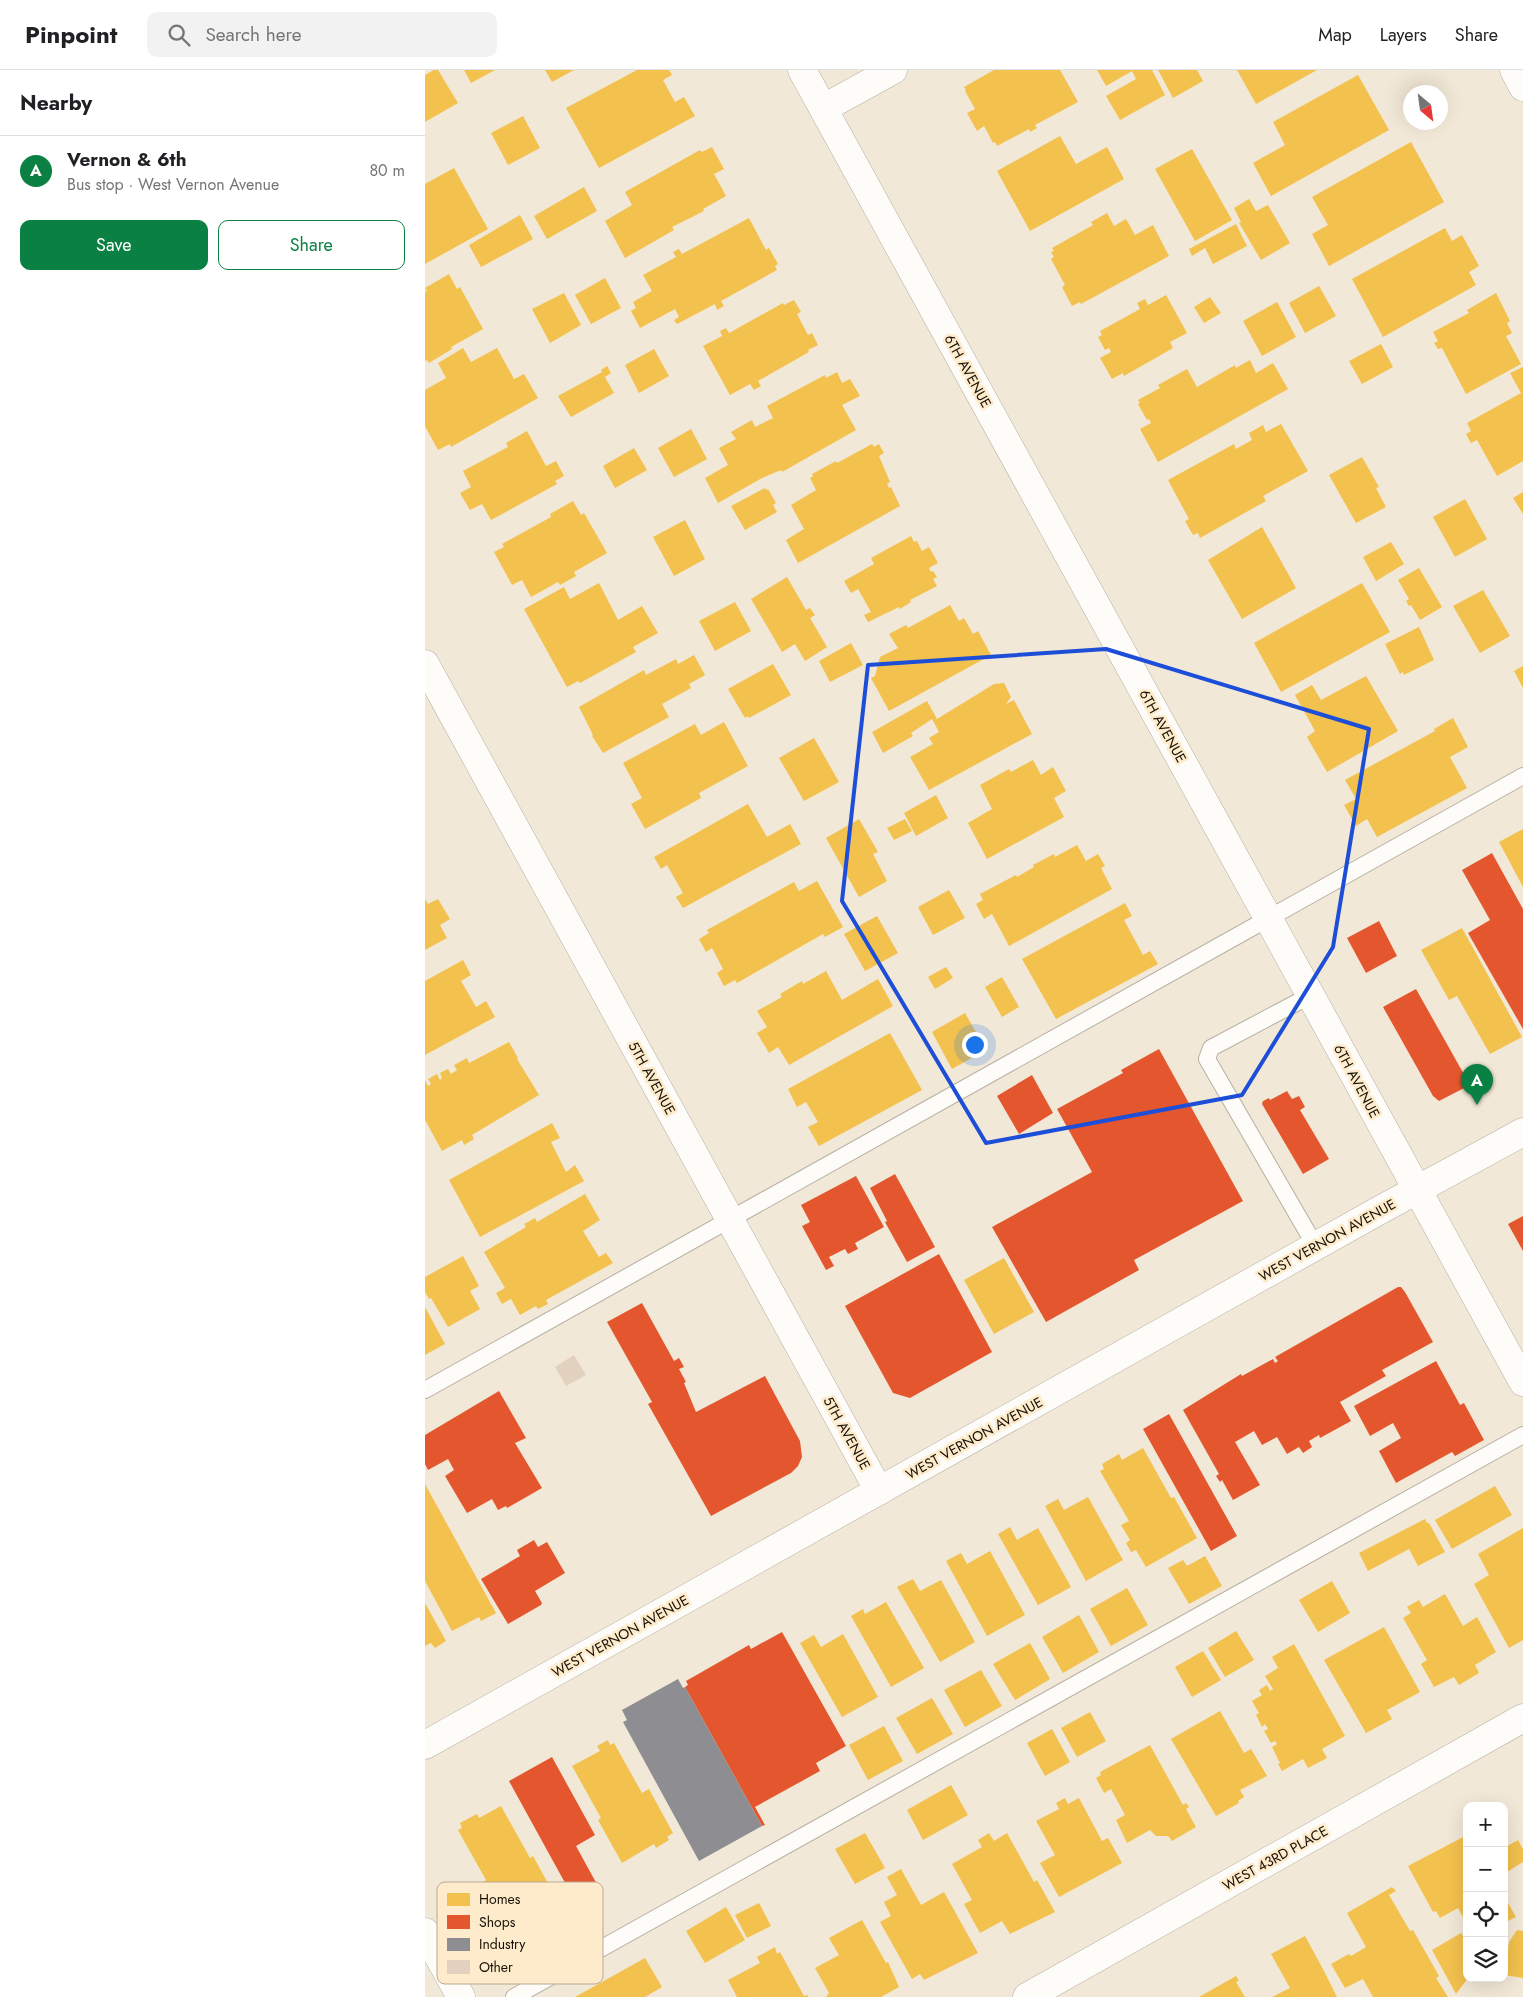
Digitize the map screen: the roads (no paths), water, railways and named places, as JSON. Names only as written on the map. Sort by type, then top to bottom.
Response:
[{"type":"street","name":"6TH AVENUE","points":[[802,70],[1523,1382]]},
{"type":"street","points":[[824,108],[893,70]]},
{"type":"street","points":[[1514,70],[1523,87]]},
{"type":"street","name":"5TH AVENUE","points":[[425,664],[879,1491]]},
{"type":"street","name":"WEST VERNON AVENUE","points":[[425,1745],[1523,1132]]},
{"type":"street","name":"WEST 43RD PLACE","points":[[1027,1997],[1523,1718]]},
{"type":"street","points":[[425,1932],[437,1954]]},
{"type":"street","points":[[454,1984],[461,1997]]},
{"type":"lane","points":[[425,1390],[1523,776]]},
{"type":"lane","points":[[1311,995],[1211,1048],[1207,1059],[1316,1246]]},
{"type":"lane","points":[[603,1947],[1523,1435]]},
{"type":"lane","points":[[514,1997],[537,1984]]},
{"type":"place","name":"Vernon & 6th","points":[[1477,1105]]}]
